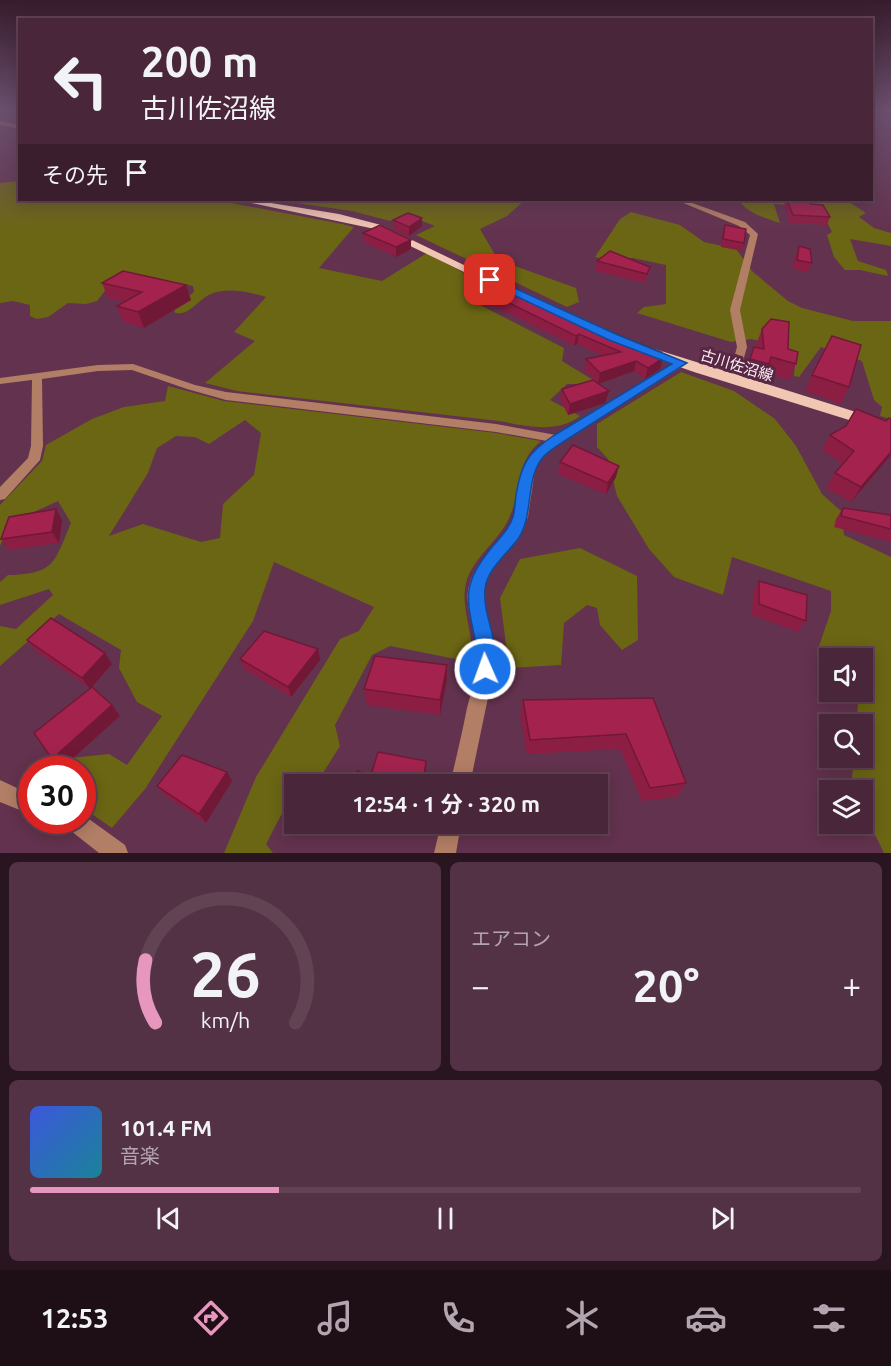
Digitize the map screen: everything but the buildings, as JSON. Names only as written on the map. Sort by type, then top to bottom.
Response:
[{"type":"main road","points":[[248,201],[339,217],[378,227],[537,303]]},
{"type":"main road","name":"古川佐沼線","points":[[634,346],[733,380],[891,428]]},
{"type":"street","points":[[682,201],[741,224],[754,234],[735,310],[742,347],[733,380]]},
{"type":"street","points":[[462,774],[485,669],[486,647],[477,611],[476,587],[484,568],[513,533],[521,517],[526,476],[532,462],[540,452],[558,439],[681,363]]},
{"type":"street","points":[[0,381],[98,368],[134,367],[191,387],[226,396],[496,428],[558,439]]},
{"type":"street","points":[[0,495],[34,460],[37,446],[37,376]]},
{"type":"street","points":[[0,790],[18,799]]},
{"type":"street","points":[[92,834],[117,853]]},
{"type":"street","points":[[445,853],[450,834]]},
{"type":"shaded area","points":[[18,181],[18,201],[220,201],[354,227],[319,268],[382,281],[427,253],[494,289],[480,305],[564,348],[562,361],[593,380],[592,384],[567,384],[550,400],[580,416],[561,425],[541,427],[237,391],[205,383],[255,341],[234,332],[266,297],[246,292],[218,292],[206,296],[190,310],[175,313],[174,308],[194,292],[193,286],[138,274],[111,283],[97,301],[86,304],[68,303],[48,317],[37,319],[30,316],[30,305],[13,301],[0,303],[0,183]]},
{"type":"shaded area","points":[[282,201],[524,201],[507,216],[480,229],[498,260],[576,288],[579,302],[567,307],[416,235],[435,226],[404,214],[390,221],[352,211]]},
{"type":"shaded area","points":[[739,201],[848,201],[866,213],[859,217],[874,228],[891,233],[891,246],[850,239],[858,261],[886,270],[888,276],[860,270],[845,270],[834,257],[827,235],[832,232],[819,207],[774,204],[780,223],[751,212]]},
{"type":"shaded area","points":[[631,212],[680,225],[704,242],[736,249],[753,272],[788,301],[802,308],[853,321],[891,321],[891,419],[880,416],[882,407],[874,400],[862,361],[821,347],[799,377],[794,376],[795,364],[778,345],[751,339],[731,342],[637,313],[644,307],[666,304],[666,265],[633,258],[613,261],[595,257],[620,219]]},
{"type":"shaded area","points":[[681,372],[734,391],[775,419],[796,446],[822,494],[841,511],[844,535],[891,557],[891,853],[884,853],[873,830],[873,780],[852,780],[853,768],[873,768],[873,714],[857,714],[856,702],[873,702],[873,648],[819,648],[819,655],[817,652],[831,611],[831,591],[732,557],[723,595],[674,577],[649,549],[617,496],[608,459],[597,447],[597,424]]},
{"type":"shaded area","points":[[168,386],[224,401],[496,433],[541,441],[526,458],[522,467],[514,506],[505,526],[478,560],[467,579],[465,607],[471,643],[471,662],[390,646],[372,655],[335,725],[340,746],[322,774],[284,774],[284,810],[266,844],[273,853],[224,853],[256,777],[340,639],[359,631],[374,607],[274,562],[253,621],[145,789],[112,828],[96,817],[96,756],[90,756],[109,754],[127,765],[162,716],[137,702],[119,668],[121,650],[59,614],[0,666],[0,626],[16,629],[53,595],[49,589],[0,605],[0,582],[8,575],[35,572],[51,564],[61,548],[71,523],[58,501],[10,523],[0,546],[0,505],[42,461],[46,445],[92,419],[124,407],[165,401]],"holes":[[[245,420],[261,433],[254,475],[223,504],[220,538],[201,542],[143,524],[109,536],[148,473],[157,448],[176,436],[195,437],[209,444]]]},
{"type":"shaded area","points":[[580,548],[637,576],[638,640],[622,650],[600,625],[597,608],[587,605],[564,623],[561,665],[509,668],[500,598],[520,559]]},
{"type":"route","points":[[485,669],[486,647],[477,611],[476,587],[484,568],[501,550],[521,517],[526,476],[532,462],[540,452],[558,439],[681,363],[614,338],[490,280]]}]
